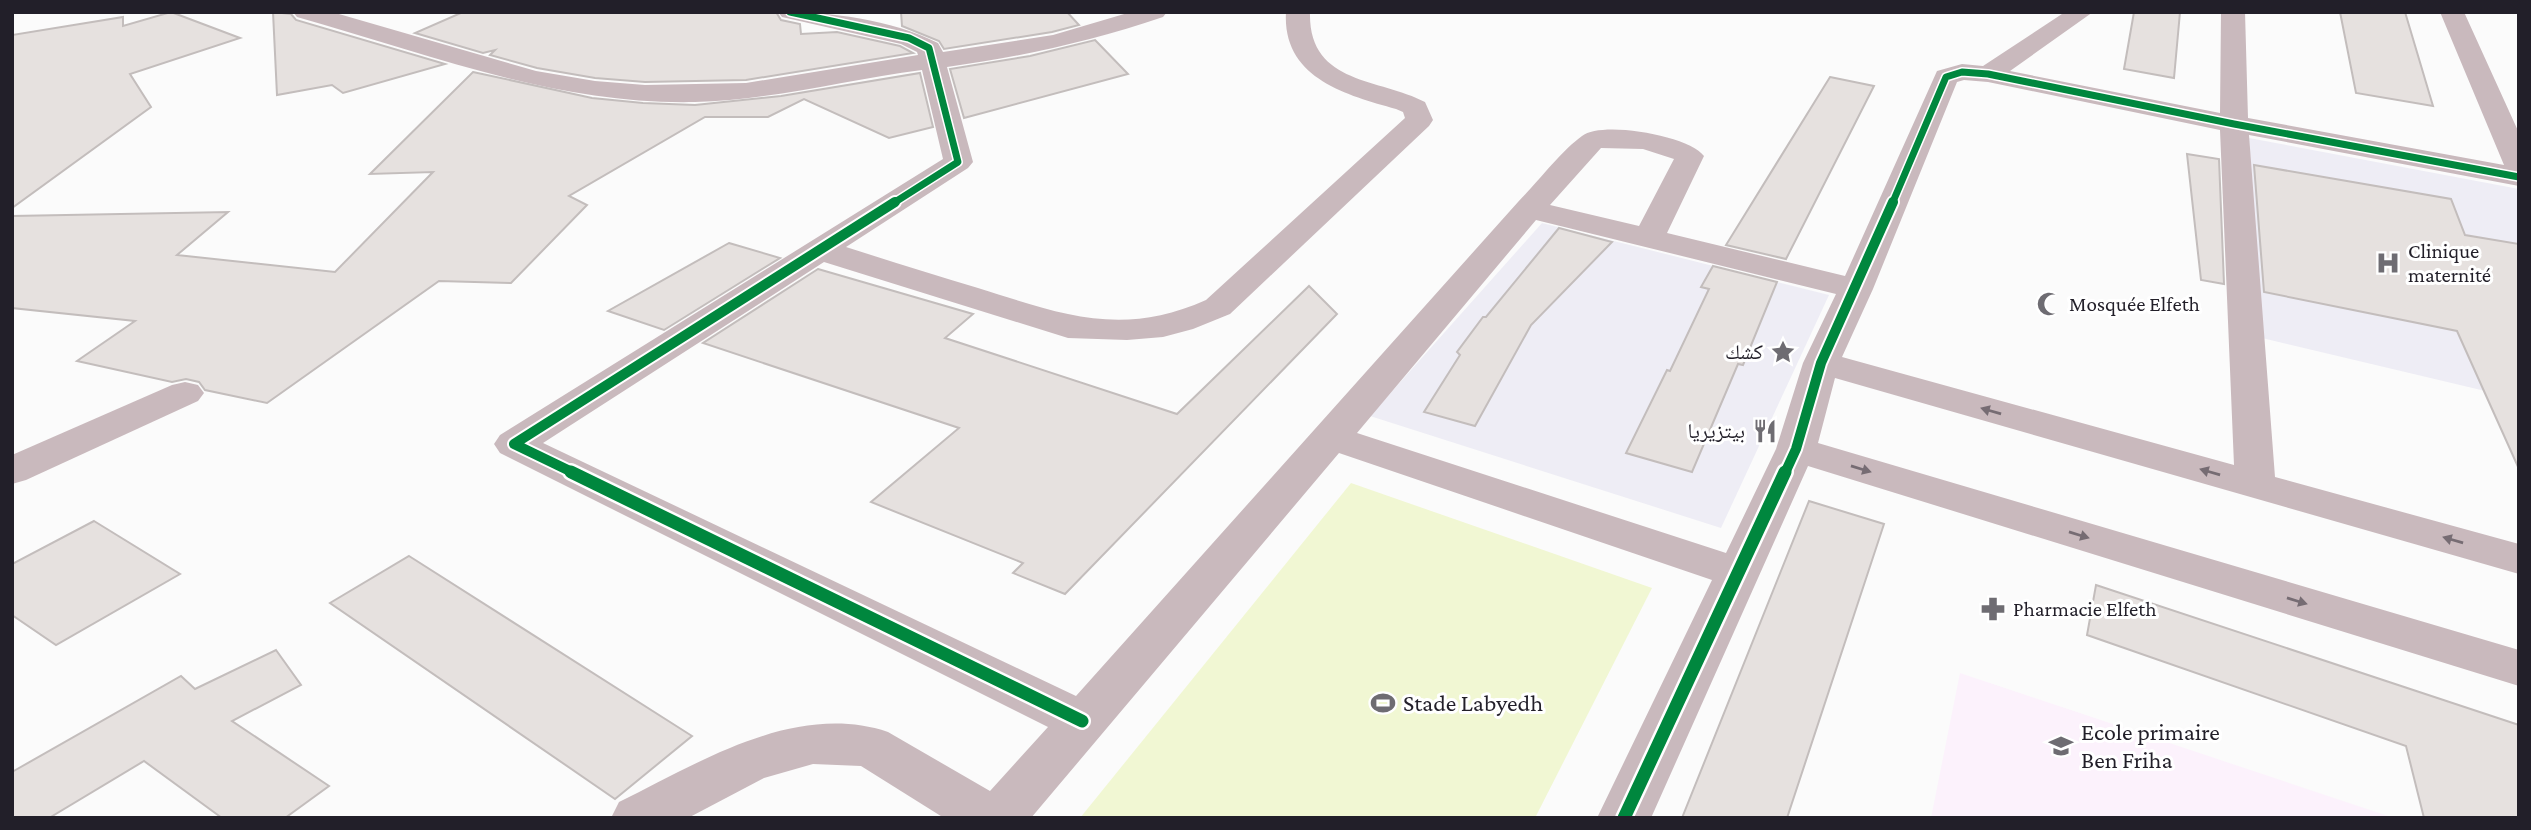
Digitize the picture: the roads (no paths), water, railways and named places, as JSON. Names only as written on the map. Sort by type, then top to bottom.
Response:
[{"type":"street","points":[[305,12],[504,71],[570,85],[634,92],[707,94],[771,88],[860,71],[966,58],[1079,36],[1155,12]]},
{"type":"street","points":[[351,24],[380,12]]},
{"type":"street","points":[[790,12],[909,38],[929,48],[958,162],[514,444],[1083,722]]},
{"type":"street","points":[[820,250],[1068,327],[1110,331],[1155,329],[1192,320],[1217,307],[1419,120],[1416,108],[1406,103],[1334,81],[1308,54],[1300,34],[1298,12]]},
{"type":"street","points":[[1989,74],[2081,12]]},
{"type":"street","points":[[2233,12],[2234,124],[2255,485]]},
{"type":"street","points":[[2452,12],[2519,166]]},
{"type":"street","points":[[1624,818],[1796,449],[1821,363],[1856,289],[1946,77],[1962,72],[1989,74],[2234,124],[2519,177]]},
{"type":"street","points":[[999,818],[1529,209],[1593,140],[1618,138],[1676,148],[1690,156],[1648,237]]},
{"type":"street","points":[[1529,209],[1856,289]]},
{"type":"street","points":[[1821,363],[2519,559]]},
{"type":"street","points":[[12,471],[185,393]]},
{"type":"street","points":[[1330,438],[1738,573]]},
{"type":"street","points":[[1796,449],[2519,668]]},
{"type":"street","points":[[638,818],[749,762],[813,744],[870,746],[989,818]]},
{"type":"place","name":"Clinique maternité","points":[[2388,263]]},
{"type":"place","name":"Mosquée Elfeth","points":[[2049,304]]},
{"type":"place","name":"كشك","points":[[1783,352]]},
{"type":"place","name":"بيتزيريا","points":[[1765,431]]},
{"type":"place","name":"Pharmacie Elfeth","points":[[1993,609]]},
{"type":"place","name":"Stade Labyedh","points":[[1383,703]]},
{"type":"place","name":"Ecole primaire Ben Friha","points":[[2061,746]]}]
